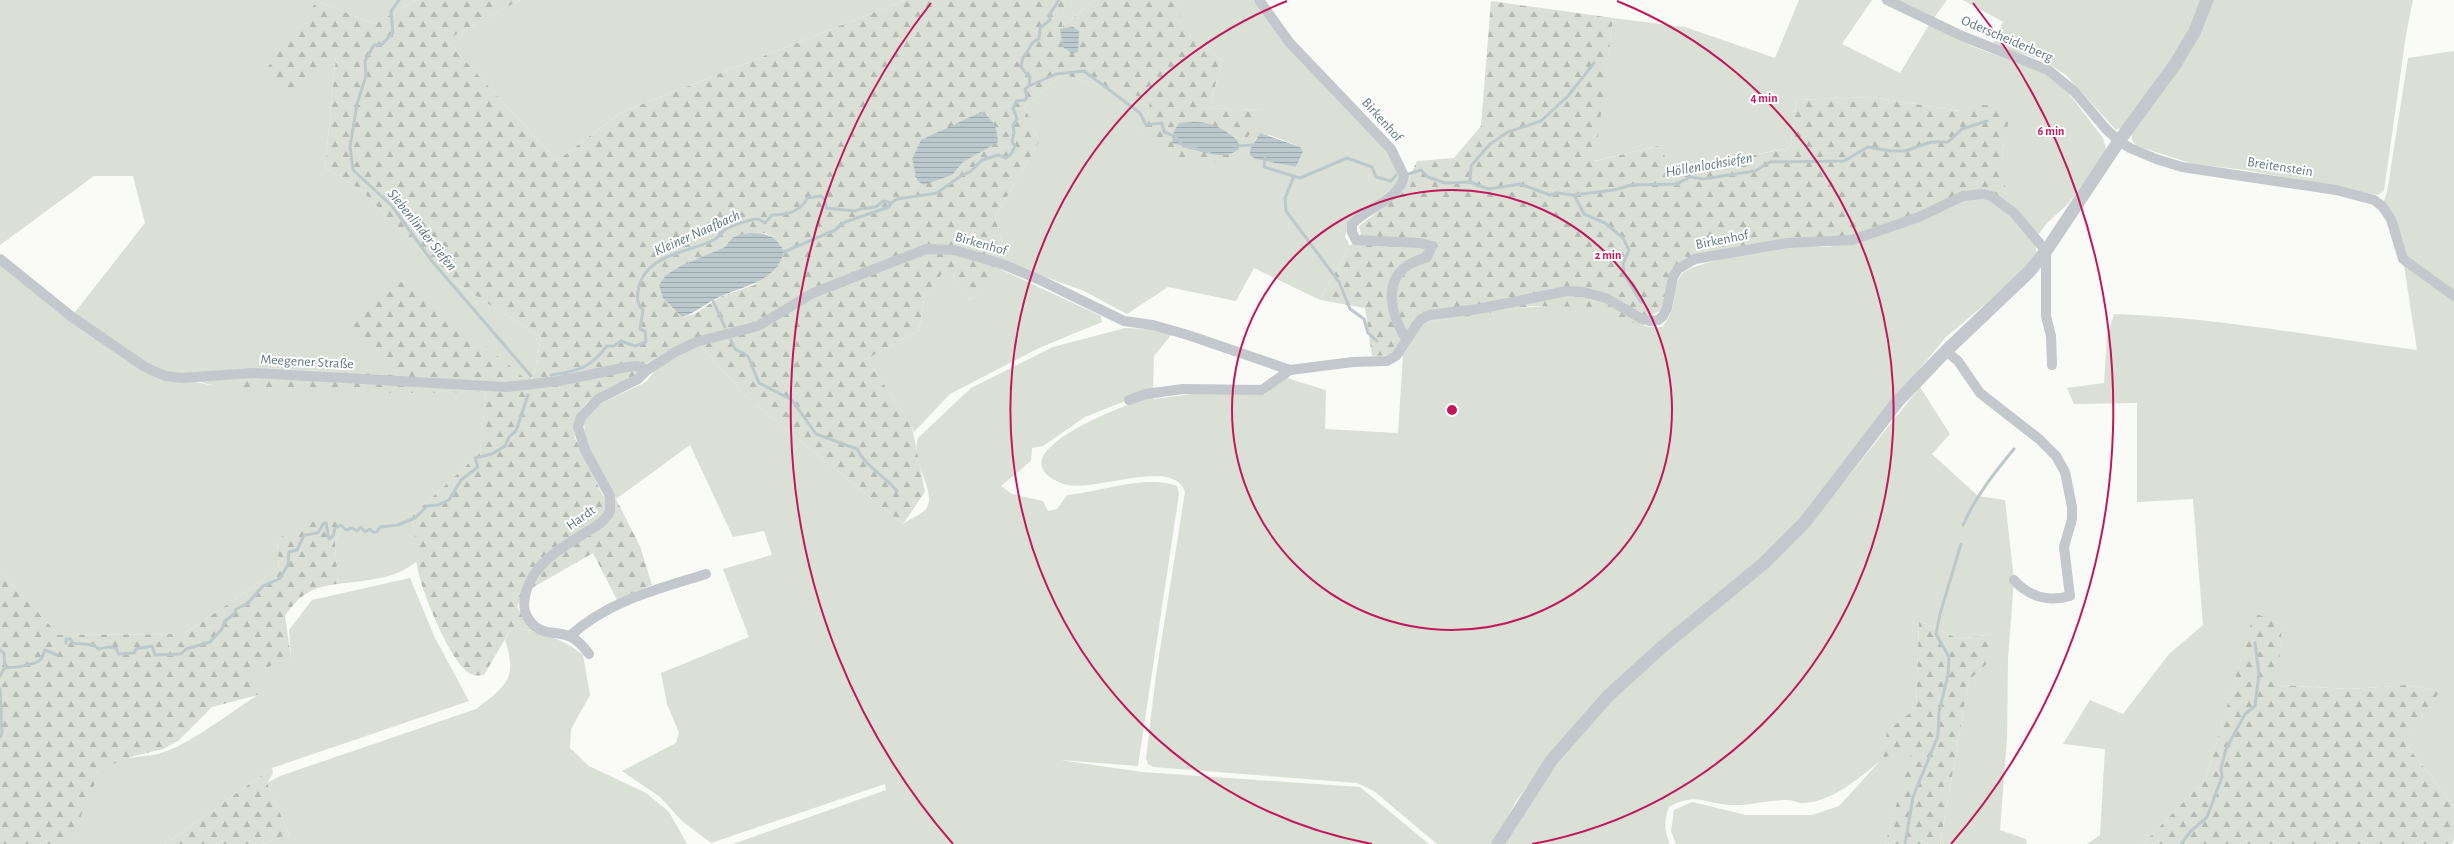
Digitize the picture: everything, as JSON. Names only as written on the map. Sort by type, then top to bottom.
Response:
[{"type":"street","name":"Birkenhof","points":[[1259,0],[1289,42],[1391,149],[1404,176],[1399,190],[1360,216],[1352,224],[1352,232],[1356,240],[1420,243],[1432,246],[1428,256],[1410,264],[1402,271],[1394,280],[1391,290],[1394,317],[1406,339]]},
{"type":"street","name":"Oderscheiderberg","points":[[1887,0],[1962,36],[2048,70],[2074,91],[2119,141]]},
{"type":"street","points":[[1498,844],[1538,780],[1574,734],[1627,678],[1763,564],[1805,522],[1898,401],[1946,351],[2030,271],[2046,251],[2119,141],[2176,63],[2195,31],[2207,0]]},
{"type":"street","name":"Breitenstein","points":[[2119,141],[2130,148],[2156,159],[2182,167],[2258,177],[2367,197],[2382,206],[2387,212],[2403,259],[2454,296]]},
{"type":"street","name":"Birkenhof","points":[[647,370],[675,352],[696,342],[758,326],[788,306],[820,290],[909,254],[926,249],[940,248],[967,252],[1002,264],[1124,321],[1153,325],[1188,335],[1290,370],[1353,362],[1387,361],[1396,356],[1420,320],[1429,315],[1478,309],[1567,292],[1583,292],[1606,298],[1640,318],[1650,321],[1658,320],[1663,316],[1667,308],[1673,277],[1678,269],[1686,262],[1787,243],[1838,241],[1866,236],[1974,194],[1991,196],[2000,202],[2025,225],[2046,251]]},
{"type":"street","points":[[2046,251],[2046,316],[2051,336],[2052,365]]},
{"type":"street","name":"Meegener Straße","points":[[0,259],[72,317],[145,367],[165,376],[182,378],[252,373],[507,387],[559,381],[627,367],[637,366],[647,370]]},
{"type":"street","points":[[1946,351],[1958,361],[1980,393],[2039,439],[2056,456],[2065,472],[2072,507],[2072,519],[2064,547],[2070,596],[2059,599],[2041,598],[2025,590],[2014,580]]},
{"type":"street","name":"Hardt","points":[[570,636],[549,634],[531,622],[523,609],[526,591],[539,567],[557,551],[607,518],[611,506],[610,496],[585,450],[578,427],[581,417],[598,399],[638,379],[647,370]]},
{"type":"street","name":"Birkenhof","points":[[1129,400],[1146,394],[1183,389],[1262,390],[1290,370]]},
{"type":"street","points":[[589,654],[579,642],[570,636],[582,625],[633,596],[706,574]]},
{"type":"green space","points":[[0,0],[417,0],[374,24],[317,1],[336,56],[325,168],[360,189],[446,277],[541,337],[535,371],[529,383],[267,368],[455,392],[486,392],[480,453],[413,515],[417,561],[400,572],[390,576],[338,584],[335,543],[343,523],[277,539],[279,569],[184,634],[59,635],[0,572],[0,258],[72,316],[145,223],[133,176],[94,176],[0,245]],"holes":[[[148,368],[215,386],[165,376]]]},
{"type":"green space","points":[[417,0],[520,0],[446,40],[557,161],[620,113],[905,0],[1065,0],[1062,27],[1094,0],[1184,0],[1178,21],[1222,61],[1209,108],[1266,110],[1229,164],[1174,156],[1142,131],[1151,100],[1061,74],[1025,108],[1039,142],[995,217],[1007,263],[970,300],[945,269],[924,299],[919,330],[867,359],[912,427],[925,492],[903,524],[747,397],[700,345],[666,352],[646,364],[636,375],[587,402],[578,413],[574,425],[575,438],[603,496],[616,499],[640,546],[652,585],[617,600],[593,553],[532,588],[521,597],[517,607],[533,631],[512,627],[484,675],[476,676],[469,673],[462,667],[455,657],[440,630],[428,601],[420,579],[417,564],[413,515],[480,453],[486,392],[410,393],[225,389],[267,368],[395,375],[339,323],[406,279],[530,383],[535,371],[541,337],[446,277],[360,189],[325,168],[336,57],[291,94],[263,74],[317,1],[374,24]],"holes":[[[1172,143],[1235,153],[1218,156]],[[766,233],[781,245],[754,285],[720,297],[695,314],[682,317],[663,298],[697,260],[725,247],[732,238]]]},
{"type":"green space","points":[[520,0],[905,0],[620,113],[557,161],[446,40]]},
{"type":"green space","points":[[1065,0],[1094,0],[1062,27]]},
{"type":"green space","points":[[1184,0],[1253,0],[1285,42],[1385,147],[1394,164],[1401,182],[1350,220],[1345,237],[1350,246],[1320,300],[1254,268],[1236,301],[1168,287],[1127,314],[1084,291],[1007,263],[995,217],[1039,142],[1025,108],[1061,74],[1152,100],[1142,131],[1265,110],[1209,108],[1222,61],[1177,21]],"holes":[[[1270,135],[1300,147],[1303,151],[1296,167],[1255,159],[1250,155],[1256,138]]]},
{"type":"green space","points":[[1799,0],[1872,0],[1842,44],[1900,73],[1929,25],[1974,47],[2044,73],[2067,91],[2103,138],[2107,151],[2068,204],[2047,223],[2036,238],[2029,239],[2035,245],[2037,253],[2025,268],[1946,337],[1861,440],[1799,523],[1551,752],[1515,803],[1493,844],[1437,844],[1374,791],[1357,783],[1153,767],[1148,764],[1146,758],[1156,675],[1185,492],[1177,482],[1164,477],[1148,476],[1092,485],[1075,486],[1061,483],[1044,471],[1042,458],[1053,445],[1072,431],[1119,408],[1153,396],[1154,399],[1208,392],[1264,395],[1287,378],[1326,390],[1325,429],[1398,433],[1403,355],[1423,323],[1510,309],[1554,305],[1575,305],[1605,309],[1634,323],[1651,327],[1662,327],[1668,320],[1671,312],[1678,279],[1688,270],[1699,265],[1730,257],[1785,247],[1831,247],[1826,242],[1983,194],[2007,196],[2001,171],[2005,130],[1960,111],[1872,97],[1797,100],[1790,148],[1667,171],[1662,145],[1594,161],[1613,18],[1685,27],[1775,58]]},
{"type":"green space","points":[[1896,0],[1947,0],[1934,18]]},
{"type":"green space","points":[[1963,0],[2202,0],[2186,34],[2167,66],[2123,127],[2116,130],[2066,75],[2042,60],[1993,45],[2003,22]]},
{"type":"green space","points":[[2212,0],[2413,0],[2406,35],[2384,191],[2377,195],[2246,170],[2193,164],[2137,146],[2133,142],[2132,134],[2134,128]]},
{"type":"green space","points":[[1491,1],[1613,18],[1595,161],[1662,145],[1668,171],[1790,148],[1797,100],[1872,97],[1960,111],[1970,104],[1995,106],[2012,115],[2005,134],[2003,154],[2007,196],[1974,194],[1878,232],[1695,259],[1678,269],[1667,308],[1651,315],[1643,327],[1597,307],[1532,306],[1424,323],[1403,355],[1372,356],[1365,308],[1320,300],[1350,246],[1361,234],[1359,226],[1402,193],[1417,161],[1454,158],[1481,126]]},
{"type":"green space","points":[[2454,51],[2454,806],[2404,742],[2439,691],[2406,685],[2351,689],[2277,685],[2282,624],[2254,614],[2206,779],[2143,844],[2087,844],[2100,835],[2105,749],[2063,744],[2090,700],[2123,714],[2169,654],[2203,625],[2193,499],[2137,502],[2137,403],[2074,404],[2067,388],[2104,383],[2107,337],[2114,314],[2228,323],[2417,350],[2403,259],[2382,206],[2387,192],[2408,58]]},
{"type":"green space","points":[[945,268],[970,300],[1000,269],[1101,316],[1102,322],[1039,348],[950,394],[914,432],[867,359],[919,330],[924,299]]},
{"type":"green space","points":[[1125,328],[1150,329],[1172,334],[1154,356],[1153,390],[1085,417],[1043,446],[1032,448],[1031,461],[1001,486],[1012,494],[1043,501],[1048,511],[1057,509],[1067,495],[1138,483],[1165,483],[1177,486],[1179,494],[1138,766],[1060,760],[1142,772],[1360,787],[1429,844],[733,844],[886,790],[885,784],[711,843],[681,820],[660,797],[622,771],[676,743],[679,733],[667,704],[661,673],[749,637],[723,569],[772,555],[764,531],[733,537],[690,445],[616,499],[585,442],[584,418],[593,407],[646,382],[656,369],[678,354],[700,345],[747,397],[903,524],[926,509],[929,502],[927,486],[918,457],[918,438],[971,388],[1053,347]]},
{"type":"green space","points":[[1920,387],[1950,434],[1932,454],[1978,496],[2005,500],[2014,580],[2008,658],[2007,738],[2000,830],[2026,839],[2027,844],[1940,844],[1969,680],[1990,661],[1992,634],[1959,639],[1919,621],[1916,708],[1887,731],[1916,739],[1885,844],[1676,844],[1671,831],[1674,810],[1692,802],[1746,815],[1812,815],[1839,806],[1880,761],[1863,775],[1833,795],[1811,802],[1800,803],[1790,800],[1781,800],[1745,805],[1730,805],[1693,799],[1678,803],[1669,807],[1666,816],[1665,826],[1670,844],[1506,844],[1551,771],[1621,690],[1808,527]]},
{"type":"green space","points":[[318,519],[343,523],[335,543],[338,584],[321,587],[307,593],[296,602],[285,616],[291,657],[252,674],[258,695],[212,707],[178,741],[163,749],[134,756],[108,766],[95,783],[69,844],[0,844],[0,572],[59,635],[184,634],[279,569],[277,539]]},
{"type":"green space","points":[[410,578],[435,638],[469,701],[272,768],[165,844],[69,844],[89,794],[100,776],[111,764],[125,759],[155,755],[172,749],[197,735],[258,695],[251,674],[291,657],[289,630],[312,600]]},
{"type":"green space","points":[[2254,613],[2282,624],[2278,685],[2351,689],[2406,685],[2440,691],[2404,742],[2454,806],[2454,839],[2452,844],[2143,844],[2206,779]]},
{"type":"green space","points":[[1919,621],[1959,639],[1993,634],[1990,661],[1969,680],[1940,844],[1885,844],[1915,740],[1883,759],[1887,731],[1916,708]]},
{"type":"green space","points":[[512,627],[550,636],[567,644],[583,655],[590,695],[571,729],[570,748],[589,766],[646,793],[669,812],[687,844],[261,844],[289,834],[267,783],[280,776],[476,709],[495,694],[507,680],[510,664],[509,653],[505,640]]},
{"type":"green space","points":[[272,768],[273,773],[267,783],[289,834],[261,844],[165,844]]},
{"type":"shaded area","points":[[1073,27],[1079,31],[1078,52],[1071,53],[1063,47],[1060,29]]},
{"type":"shaded area","points":[[981,112],[994,124],[998,142],[963,162],[952,175],[923,185],[917,180],[912,159],[921,140]]},
{"type":"shaded area","points":[[1196,122],[1213,125],[1228,133],[1237,140],[1239,149],[1224,155],[1215,155],[1172,143],[1174,131],[1179,123]]},
{"type":"shaded area","points":[[1260,133],[1300,147],[1303,151],[1296,167],[1255,159],[1250,155],[1250,150]]},
{"type":"shaded area","points":[[750,233],[770,236],[778,242],[784,252],[780,262],[766,277],[758,282],[719,297],[692,313],[682,317],[663,298],[659,285],[666,275],[681,266],[725,247],[732,238]]},
{"type":"waterway","name":"Siebenlinder Siefen","points":[[399,0],[391,11],[393,33],[381,45],[374,45],[365,61],[366,76],[357,104],[350,147],[353,170],[392,206],[431,260],[531,376]]},
{"type":"waterway","name":"Kleiner Naafbach","points":[[551,375],[577,370],[589,364],[607,346],[614,346],[621,341],[635,346],[646,342],[645,331],[640,329],[643,310],[638,302],[638,291],[642,279],[648,270],[667,257],[714,240],[726,229],[741,223],[754,219],[759,219],[765,223],[772,215],[797,210],[807,198],[821,196],[825,200],[826,208],[855,211],[876,207],[883,201],[891,203],[897,199],[937,193],[962,175],[970,172],[982,160],[998,155],[1006,158],[1011,154],[1015,146],[1012,142],[1014,133],[1013,125],[1017,119],[1013,108],[1017,101],[1025,100],[1027,97],[1025,89],[1029,86],[1030,78],[1021,67],[1023,57],[1031,44],[1039,39],[1040,28],[1050,20],[1050,14],[1059,0]]},
{"type":"waterway","points":[[1470,182],[1471,166],[1490,144],[1508,132],[1541,121],[1568,96],[1594,63]]},
{"type":"waterway","name":"Höllenlochsiefen","points":[[1029,86],[1056,74],[1084,71],[1140,113],[1146,125],[1162,123],[1164,132],[1177,137]]},
{"type":"waterway","name":"Höllenlochsiefen","points":[[1408,174],[1421,170],[1428,177],[1445,183],[1470,182],[1488,189],[1520,184],[1550,195],[1557,193],[1574,195],[1614,190],[1631,185],[1677,184],[1690,177],[1703,179],[1755,171],[1770,162],[1844,161],[1868,147],[1890,151],[1905,151],[1931,142],[1948,142],[1962,129],[1987,121]]},
{"type":"waterway","name":"Höllenlochsiefen","points":[[1180,142],[1184,146],[1210,152]]},
{"type":"waterway","name":"Höllenlochsiefen","points":[[1234,146],[1256,145]]},
{"type":"waterway","name":"Höllenlochsiefen","points":[[1265,157],[1264,167],[1300,178],[1347,158],[1372,167],[1376,177],[1391,181],[1396,175]]},
{"type":"waterway","points":[[1294,176],[1285,198],[1286,211],[1339,282],[1350,309],[1364,319],[1368,333],[1377,341]]},
{"type":"waterway","points":[[1574,195],[1584,214],[1605,223],[1623,238],[1629,250],[1623,264],[1624,274],[1641,302]]},
{"type":"waterway","points":[[784,252],[835,230],[845,222],[889,207],[891,203]]},
{"type":"waterway","points":[[713,301],[725,327]]},
{"type":"waterway","points":[[731,340],[735,349],[748,356],[759,383],[792,400],[816,434],[857,449],[865,461],[897,491]]},
{"type":"waterway","name":"Kleiner Naafbach","points":[[66,643],[66,639],[70,639],[73,643],[93,645],[99,649],[112,647],[117,649],[118,654],[134,653],[136,649],[152,646],[155,655],[181,654],[186,649],[210,642],[222,629],[225,621],[234,614],[236,609],[247,604],[263,586],[279,579],[288,565],[289,552],[297,550],[304,535],[318,533],[323,524],[326,523],[329,539],[333,536],[335,528],[341,525],[346,530],[352,528],[357,531],[361,527],[365,532],[370,529],[373,532],[377,532],[380,527],[398,525],[415,518],[427,506],[438,505],[449,500],[461,480],[478,467],[475,458],[492,454],[505,446],[509,437],[516,431],[528,395]]},
{"type":"waterway","points":[[1963,525],[1986,485],[2014,449]]},
{"type":"waterway","points":[[1905,844],[1913,797],[1938,736],[1939,712],[1948,675],[1949,657],[1936,634],[1940,614],[1961,544]]},
{"type":"waterway","points":[[2181,844],[2191,831],[2207,817],[2222,777],[2221,768],[2226,749],[2245,714],[2255,706],[2259,674],[2255,643]]},
{"type":"waterway","points":[[0,650],[4,653],[5,667]]},
{"type":"waterway","name":"Kleiner Naafbach","points":[[0,676],[5,667],[24,666],[39,661],[45,650],[57,655]]},
{"type":"waterway","name":"Kleiner Naafbach","points":[[0,689],[2,734],[0,737]]}]
